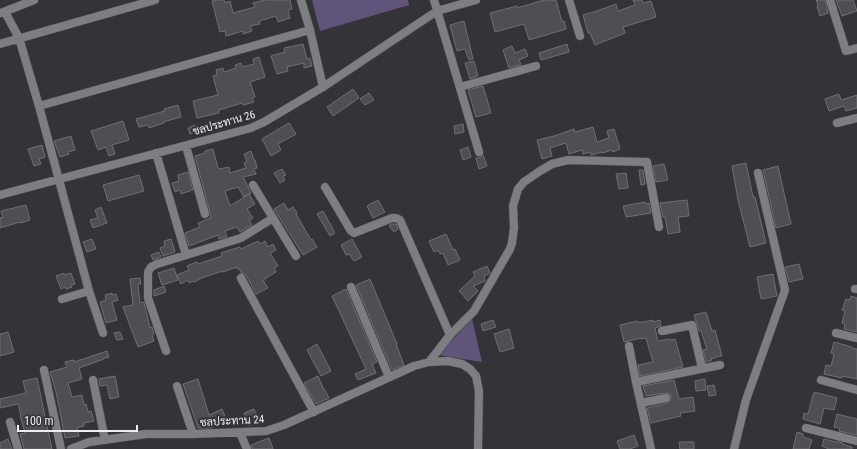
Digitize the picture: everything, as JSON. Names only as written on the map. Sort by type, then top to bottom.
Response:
[{"type":"street","points":[[34,0],[3,13],[19,38],[89,291],[103,333]]},
{"type":"street","points":[[0,44],[155,0]]},
{"type":"street","points":[[301,0],[310,30],[323,86]]},
{"type":"street","points":[[434,0],[479,152]]},
{"type":"street","name":"ชลประทาน 26","points":[[0,195],[251,128],[264,122],[323,86],[437,11],[476,0]]},
{"type":"street","points":[[570,0],[580,36]]},
{"type":"street","points":[[830,0],[846,51],[857,48]]},
{"type":"street","points":[[39,106],[310,30]]},
{"type":"street","points":[[460,87],[536,66]]},
{"type":"street","points":[[837,123],[857,118]]},
{"type":"street","points":[[186,146],[205,214]]},
{"type":"street","points":[[156,153],[186,255]]},
{"type":"street","points":[[430,362],[450,335],[474,311],[510,249],[514,228],[513,206],[518,189],[524,182],[552,164],[568,160],[647,162],[659,227]]},
{"type":"street","points":[[734,449],[746,400],[785,290],[758,173]]},
{"type":"street","points":[[253,185],[296,256]]},
{"type":"street","points":[[325,187],[351,231],[354,233],[392,218],[400,220],[450,335]]},
{"type":"street","points":[[166,351],[148,298],[148,272],[151,267],[241,238],[273,218]]},
{"type":"street","points":[[241,278],[314,412]]},
{"type":"street","points":[[351,287],[389,377]]},
{"type":"street","points":[[62,299],[89,291]]},
{"type":"street","points":[[662,332],[692,325],[702,368]]},
{"type":"street","points":[[836,333],[857,338]]},
{"type":"street","points":[[628,346],[651,449]]},
{"type":"street","name":"ชลประทาน 24","points":[[71,449],[89,442],[146,434],[266,431],[314,412],[414,366],[430,362],[448,361],[462,364],[470,369],[476,376],[479,391],[478,449]]},
{"type":"street","points":[[636,382],[720,364]]},
{"type":"street","points":[[44,370],[61,449]]},
{"type":"street","points":[[93,380],[106,440]]},
{"type":"street","points":[[821,380],[857,390]]},
{"type":"street","points":[[177,386],[193,434]]},
{"type":"street","points":[[641,403],[666,398]]},
{"type":"street","points":[[10,422],[18,449]]},
{"type":"street","points":[[806,428],[857,441]]},
{"type":"street","points":[[240,432],[247,449]]},
{"type":"shaded area","points":[[312,0],[408,0],[409,5],[320,31]]},
{"type":"shaded area","points":[[472,319],[482,362],[438,355]]},
{"type":"building","points":[[224,0],[225,3],[230,1],[233,13],[255,7],[253,3],[265,0],[290,0],[292,9],[288,10],[290,18],[278,22],[276,16],[259,21],[260,24],[250,26],[252,31],[243,34],[243,31],[226,36],[225,31],[220,32],[212,1]]},
{"type":"building","points":[[544,0],[556,0],[562,22],[564,21],[566,29],[529,40],[524,24],[495,32],[490,13],[517,6],[517,8]]},
{"type":"building","points":[[633,0],[642,0],[643,3],[651,1],[656,17],[623,27],[625,33],[595,45],[590,33],[588,33],[583,15],[616,4],[618,11],[635,5]]},
{"type":"building","points":[[816,0],[825,0],[828,13],[820,16]]},
{"type":"building","points":[[836,0],[853,0],[857,11],[842,16]]},
{"type":"building","points":[[464,21],[473,59],[469,60],[465,49],[457,51],[450,25]]},
{"type":"building","points":[[303,44],[307,59],[310,58],[312,66],[304,68],[304,63],[287,67],[288,71],[277,74],[271,56],[285,52],[284,48]]},
{"type":"building","points":[[567,44],[569,52],[541,60],[539,53]]},
{"type":"building","points":[[512,46],[515,53],[525,49],[528,56],[519,60],[521,65],[509,68],[503,50]]},
{"type":"building","points":[[259,57],[265,77],[250,82],[255,97],[252,98],[254,102],[243,105],[242,103],[219,110],[219,113],[197,118],[193,101],[218,95],[213,76],[217,75],[216,70],[223,68],[224,72],[236,68],[235,65],[241,63],[242,67],[254,64],[253,59]]},
{"type":"building","points":[[474,61],[478,76],[470,79],[465,63]]},
{"type":"building","points":[[483,86],[491,113],[476,117],[468,90]]},
{"type":"building","points":[[353,89],[359,98],[333,116],[327,107]]},
{"type":"building","points":[[369,93],[374,100],[365,105],[360,99]]},
{"type":"building","points":[[839,94],[841,100],[857,95],[857,108],[846,111],[844,106],[829,111],[825,99]]},
{"type":"building","points":[[178,105],[181,117],[149,128],[148,125],[139,127],[136,119],[165,111],[164,109]]},
{"type":"building","points":[[123,121],[129,140],[112,145],[115,154],[109,156],[106,147],[98,150],[91,131]]},
{"type":"building","points":[[289,123],[296,134],[278,144],[281,150],[271,156],[262,139]]},
{"type":"building","points":[[463,124],[464,132],[455,134],[454,126]]},
{"type":"building","points":[[195,125],[197,131],[190,134],[188,128]]},
{"type":"building","points":[[593,127],[597,142],[609,138],[607,131],[614,129],[620,149],[613,152],[612,150],[591,155],[590,152],[583,154],[582,150],[569,154],[566,143],[550,148],[552,156],[542,159],[537,140],[574,129],[575,132]]},
{"type":"building","points":[[71,136],[75,150],[60,157],[54,141]]},
{"type":"building","points":[[42,145],[45,157],[39,159],[41,164],[34,166],[28,149]]},
{"type":"building","points":[[468,147],[471,157],[463,160],[460,150]]},
{"type":"building","points":[[213,149],[218,168],[229,167],[230,173],[246,168],[244,163],[247,162],[244,154],[251,151],[257,168],[254,169],[256,174],[243,177],[251,193],[249,194],[255,204],[247,209],[253,218],[249,220],[252,225],[240,232],[237,227],[225,231],[227,237],[219,239],[218,235],[189,246],[185,233],[200,227],[198,223],[211,218],[195,156]],"holes":[[[238,187],[244,197],[247,196],[230,206],[225,191]]]},
{"type":"building","points":[[483,155],[487,166],[479,169],[476,158]]},
{"type":"building","points":[[746,163],[753,197],[755,197],[766,243],[750,247],[738,200],[732,166]]},
{"type":"building","points":[[664,164],[668,180],[656,182],[653,166]]},
{"type":"building","points":[[778,166],[791,224],[776,228],[763,170]]},
{"type":"building","points":[[282,169],[286,175],[283,176],[285,180],[280,183],[274,173]]},
{"type":"building","points":[[639,170],[643,170],[645,184],[641,185]]},
{"type":"building","points":[[188,172],[193,190],[181,194],[180,190],[175,192],[172,183],[179,181],[178,175]]},
{"type":"building","points":[[626,173],[628,188],[619,189],[616,174]]},
{"type":"building","points":[[139,175],[144,191],[108,201],[103,185]]},
{"type":"building","points":[[378,200],[385,212],[373,218],[367,206]]},
{"type":"building","points":[[687,200],[689,216],[678,217],[680,232],[668,234],[665,217],[663,217],[660,203]]},
{"type":"building","points":[[645,202],[645,204],[649,203],[651,213],[626,217],[623,206]]},
{"type":"building","points":[[284,203],[288,210],[293,207],[311,240],[312,239],[317,247],[303,255],[274,209]]},
{"type":"building","points":[[26,205],[30,220],[0,228],[0,218],[3,217],[1,211]]},
{"type":"building","points":[[101,207],[107,223],[93,228],[90,220],[98,218],[95,210]]},
{"type":"building","points":[[323,211],[335,233],[330,236],[317,214]]},
{"type":"building","points":[[391,224],[396,224],[398,229],[394,232],[389,226]]},
{"type":"building","points":[[446,234],[453,250],[455,249],[460,260],[448,265],[443,253],[440,254],[438,250],[434,252],[429,241]]},
{"type":"building","points":[[92,239],[96,249],[87,252],[83,242]]},
{"type":"building","points":[[171,239],[175,252],[163,256],[160,248],[165,246],[164,241]]},
{"type":"building","points":[[352,239],[362,257],[354,261],[349,254],[346,255],[341,245]]},
{"type":"building","points":[[258,241],[260,244],[265,241],[268,247],[273,244],[276,250],[270,253],[278,266],[274,268],[276,272],[263,280],[268,288],[256,294],[246,275],[241,273],[237,267],[204,277],[194,282],[189,283],[188,280],[181,284],[177,275],[189,270],[187,266],[222,256],[221,253],[240,247],[241,249]]},
{"type":"building","points":[[159,252],[161,257],[153,260],[151,255]]},
{"type":"building","points":[[799,264],[803,279],[789,282],[785,267]]},
{"type":"building","points":[[487,266],[490,273],[484,276],[485,281],[473,286],[478,291],[468,301],[459,291],[475,276],[473,272]]},
{"type":"building","points":[[174,268],[178,280],[162,285],[158,273]]},
{"type":"building","points":[[64,273],[64,275],[71,273],[75,284],[71,285],[72,287],[66,289],[65,287],[61,289],[56,276]]},
{"type":"building","points":[[773,274],[777,296],[761,299],[757,277]]},
{"type":"building","points":[[140,278],[141,284],[138,284],[140,303],[144,302],[150,328],[152,327],[154,334],[152,335],[154,341],[138,347],[123,307],[133,305],[130,279]]},
{"type":"building","points":[[370,279],[397,344],[404,365],[392,370],[356,285]]},
{"type":"building","points":[[164,286],[166,292],[154,296],[154,290]]},
{"type":"building","points":[[346,289],[377,362],[372,364],[376,373],[358,380],[355,374],[366,369],[332,296]]},
{"type":"building","points":[[112,293],[112,295],[116,294],[118,300],[112,302],[117,320],[106,323],[100,302],[106,300],[105,295]]},
{"type":"building","points":[[851,296],[857,298],[857,332],[844,329],[845,324],[842,323],[845,311],[842,310],[846,299],[850,300]]},
{"type":"building","points":[[706,312],[712,331],[715,330],[722,356],[715,357],[706,362],[703,350],[707,349],[694,315]]},
{"type":"building","points":[[493,320],[496,327],[483,331],[481,324]]},
{"type":"building","points":[[653,320],[653,322],[660,320],[661,326],[655,328],[658,341],[675,339],[683,367],[640,376],[638,365],[653,362],[646,338],[624,342],[620,325],[637,321],[644,322]]},
{"type":"building","points":[[509,329],[514,348],[500,352],[494,334]]},
{"type":"building","points":[[8,332],[14,352],[0,356],[0,334]]},
{"type":"building","points":[[120,332],[123,339],[117,340],[114,333]]},
{"type":"building","points":[[834,342],[857,349],[857,379],[842,376],[842,378],[824,374],[826,365],[831,366],[834,354],[831,353]]},
{"type":"building","points":[[317,344],[331,371],[321,376],[307,350]]},
{"type":"building","points":[[107,351],[109,357],[79,368],[82,379],[68,383],[72,397],[82,395],[84,405],[86,404],[88,412],[91,411],[94,421],[84,423],[84,426],[77,428],[79,436],[65,438],[56,392],[50,372],[67,367],[65,362],[74,360],[74,362]]},
{"type":"building","points":[[115,376],[119,397],[110,399],[107,385],[100,386],[99,379]]},
{"type":"building","points":[[318,376],[329,398],[316,404],[304,383]]},
{"type":"building","points":[[37,378],[52,449],[24,449],[20,434],[25,433],[18,404],[0,408],[0,399],[26,393],[23,381]]},
{"type":"building","points":[[198,379],[209,415],[222,409],[226,419],[212,425],[213,427],[211,428],[198,428],[183,384]]},
{"type":"building","points":[[705,379],[706,390],[696,391],[695,381]]},
{"type":"building","points":[[674,380],[679,399],[693,397],[695,411],[680,413],[681,416],[651,423],[647,408],[667,403],[671,400],[671,397],[670,394],[665,393],[646,396],[643,386]]},
{"type":"building","points":[[714,385],[716,395],[709,396],[707,386]]},
{"type":"building","points":[[814,392],[837,398],[834,410],[824,408],[820,424],[803,419],[804,413],[808,414]]},
{"type":"building","points":[[254,409],[257,417],[259,415],[263,422],[256,425],[254,423],[249,426],[244,413]]},
{"type":"building","points":[[837,414],[857,419],[857,435],[839,431],[840,428],[834,427]]},
{"type":"building","points":[[797,432],[803,434],[803,437],[812,440],[809,449],[793,449]]},
{"type":"building","points":[[634,435],[638,446],[630,449],[620,449],[617,441]]},
{"type":"building","points":[[269,438],[273,449],[252,449],[251,445]]},
{"type":"building","points":[[8,439],[12,449],[0,449],[0,443]]},
{"type":"building","points":[[824,439],[843,443],[842,444],[852,447],[852,449],[827,449],[822,446]]},
{"type":"building","points":[[679,442],[694,442],[694,449],[680,449]]}]
